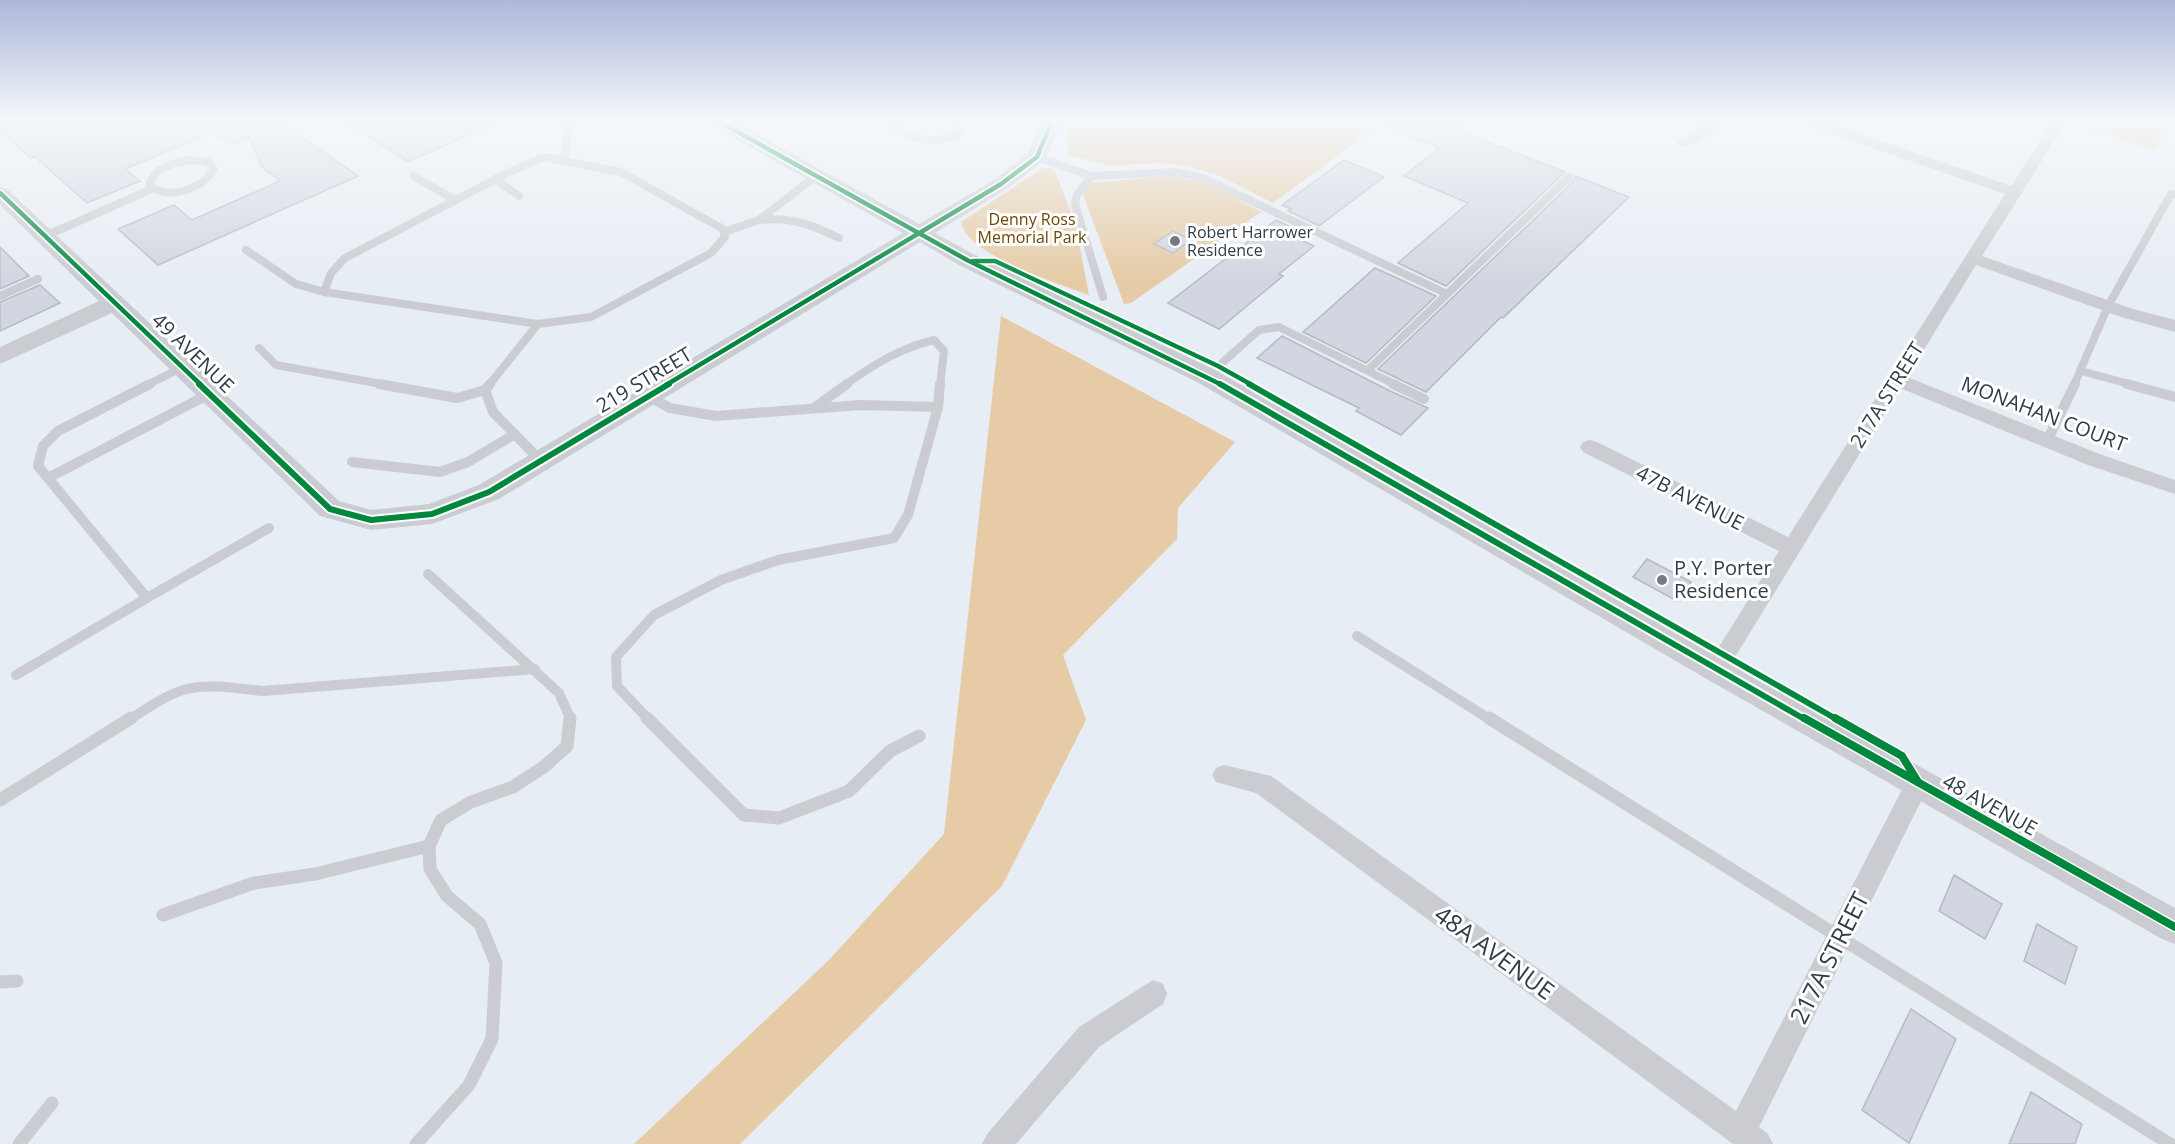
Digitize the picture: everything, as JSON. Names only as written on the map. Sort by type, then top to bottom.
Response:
[{"type":"street","name":"48 AVENUE","points":[[813,174],[967,260],[1206,376],[1716,669],[2175,927]]},
{"type":"street","name":"219 STREET","points":[[371,520],[432,514],[489,492],[921,234],[1014,174]]},
{"type":"street","points":[[1963,174],[2014,192]]},
{"type":"street","name":"217A STREET","points":[[1716,669],[2025,174]]},
{"type":"street","name":"49 AVENUE","points":[[0,193],[211,393],[302,485],[330,509],[371,520]]},
{"type":"street","points":[[1972,258],[2108,306],[2175,326]]},
{"type":"street","points":[[0,356],[116,302]]},
{"type":"street","name":"MONAHAN COURT","points":[[1897,380],[2047,441],[2175,487]]},
{"type":"street","name":"47B AVENUE","points":[[1590,447],[1790,548]]},
{"type":"street","name":"48A AVENUE","points":[[1224,775],[1262,784],[1750,1138]]},
{"type":"street","name":"217A STREET","points":[[1750,1138],[1840,938],[1918,783]]},
{"type":"street","points":[[997,1144],[1089,1037],[1153,994]]},
{"type":"lane","points":[[152,189],[149,180],[153,174]]},
{"type":"lane","points":[[45,236],[152,189],[167,192],[189,189],[207,180],[212,174]]},
{"type":"lane","points":[[324,292],[332,273],[345,258],[505,174]]},
{"type":"lane","points":[[246,250],[296,284],[324,292],[538,324],[560,323],[591,317],[711,253],[725,237],[723,229],[625,174]]},
{"type":"lane","points":[[1087,174],[1126,174]]},
{"type":"lane","points":[[1187,174],[1203,178],[1447,294]]},
{"type":"lane","points":[[414,176],[455,200]]},
{"type":"lane","points":[[759,220],[816,176]]},
{"type":"lane","points":[[1092,176],[1075,200],[1103,297]]},
{"type":"lane","points":[[1368,370],[1569,177]]},
{"type":"lane","points":[[495,179],[519,196]]},
{"type":"lane","points":[[2047,441],[2081,371],[2108,306],[2171,194],[2175,194]]},
{"type":"lane","points":[[724,232],[759,220],[783,217],[802,219],[839,238]]},
{"type":"lane","points":[[0,296],[38,279]]},
{"type":"lane","points":[[259,348],[276,365],[457,398],[485,390],[538,324]]},
{"type":"lane","points":[[1223,362],[1259,330],[1279,327],[1424,399]]},
{"type":"lane","points":[[814,408],[881,361],[923,342],[934,340],[944,351],[938,407],[908,515],[894,538],[778,560],[721,580],[654,615],[616,657],[617,686],[684,758],[744,815],[779,818],[849,791],[890,752],[919,736]]},
{"type":"lane","points":[[147,598],[38,466],[38,453],[44,442],[58,431],[183,367]]},
{"type":"lane","points":[[2081,371],[2175,397]]},
{"type":"lane","points":[[485,390],[493,412],[541,461]]},
{"type":"lane","points":[[48,478],[211,393]]},
{"type":"lane","points":[[648,396],[670,408],[716,416],[860,405],[938,407]]},
{"type":"lane","points":[[352,462],[440,472],[468,462],[515,434]]},
{"type":"lane","points":[[16,675],[269,528]]},
{"type":"lane","points":[[416,1144],[469,1085],[492,1039],[496,963],[480,924],[447,896],[430,869],[429,846],[441,820],[471,802],[513,787],[545,766],[567,746],[571,720],[559,693],[428,574]]},
{"type":"lane","points":[[1357,636],[2170,1144]]},
{"type":"lane","points":[[0,800],[154,704],[187,689],[223,687],[263,691],[535,669]]},
{"type":"lane","points":[[163,915],[254,883],[315,874],[429,846]]},
{"type":"lane","points":[[0,982],[17,981]]},
{"type":"lane","points":[[19,1144],[52,1103]]},
{"type":"green space","name":"Denny Ross Memorial Park","points":[[1033,174],[1057,174],[1076,227],[1089,295],[1037,276],[996,257],[979,246],[967,234],[961,222]]},
{"type":"green space","points":[[1215,174],[1312,174],[1273,203]]},
{"type":"green space","name":"Denny Ross Memorial Park","points":[[1170,176],[1207,183],[1261,212],[1131,303],[1124,304],[1079,184]]},
{"type":"green space","points":[[1001,316],[1235,442],[1178,508],[1177,539],[1063,655],[1086,720],[1002,886],[740,1144],[634,1144],[829,960],[944,834]]},
{"type":"building","points":[[55,174],[132,174],[140,181],[87,203]]},
{"type":"building","points":[[271,174],[358,176],[158,265],[118,229],[174,205],[192,220],[280,181]]},
{"type":"building","points":[[1324,174],[1378,174],[1384,177],[1319,226],[1288,211],[1291,209],[1282,205]]},
{"type":"building","points":[[1563,174],[1446,286],[1398,263],[1468,203],[1404,176]]},
{"type":"building","points":[[1575,176],[1629,197],[1503,318],[1501,317],[1426,392],[1378,369],[1573,182]]},
{"type":"building","points":[[1276,220],[1308,235],[1301,240],[1314,246],[1279,274],[1283,276],[1219,329],[1168,303]]},
{"type":"building","name":"Robert Harrower Residence","points":[[1173,231],[1191,240],[1173,253],[1154,244]]},
{"type":"building","points":[[0,247],[29,276],[0,289]]},
{"type":"building","points":[[1375,268],[1436,296],[1366,363],[1303,332]]},
{"type":"building","points":[[40,285],[60,303],[0,331],[0,302]]},
{"type":"building","points":[[1282,336],[1428,408],[1401,435],[1356,411],[1359,408],[1257,358]]},
{"type":"building","name":"P.Y. Porter Residence","points":[[1647,559],[1691,582],[1677,601],[1633,577]]},
{"type":"building","points":[[1954,875],[2002,904],[1985,939],[1939,911]]},
{"type":"building","points":[[2037,924],[2077,947],[2065,984],[2024,961]]},
{"type":"building","points":[[1911,1009],[1956,1039],[1909,1143],[1862,1110]]},
{"type":"building","points":[[2031,1092],[2082,1124],[2075,1144],[2009,1144]]},
{"type":"cycle path","points":[[814,174],[967,260],[1206,376],[1716,669],[2175,927]]},
{"type":"cycle path","points":[[0,193],[330,509],[371,520],[432,514],[489,492],[1014,174]]},
{"type":"cycle path","points":[[973,261],[995,261],[1218,366],[1626,601],[1902,756],[1918,782]]},
{"type":"place","name":"Robert Harrower Residence","points":[[1175,241]]},
{"type":"place","name":"P.Y. Porter Residence","points":[[1662,580]]}]
